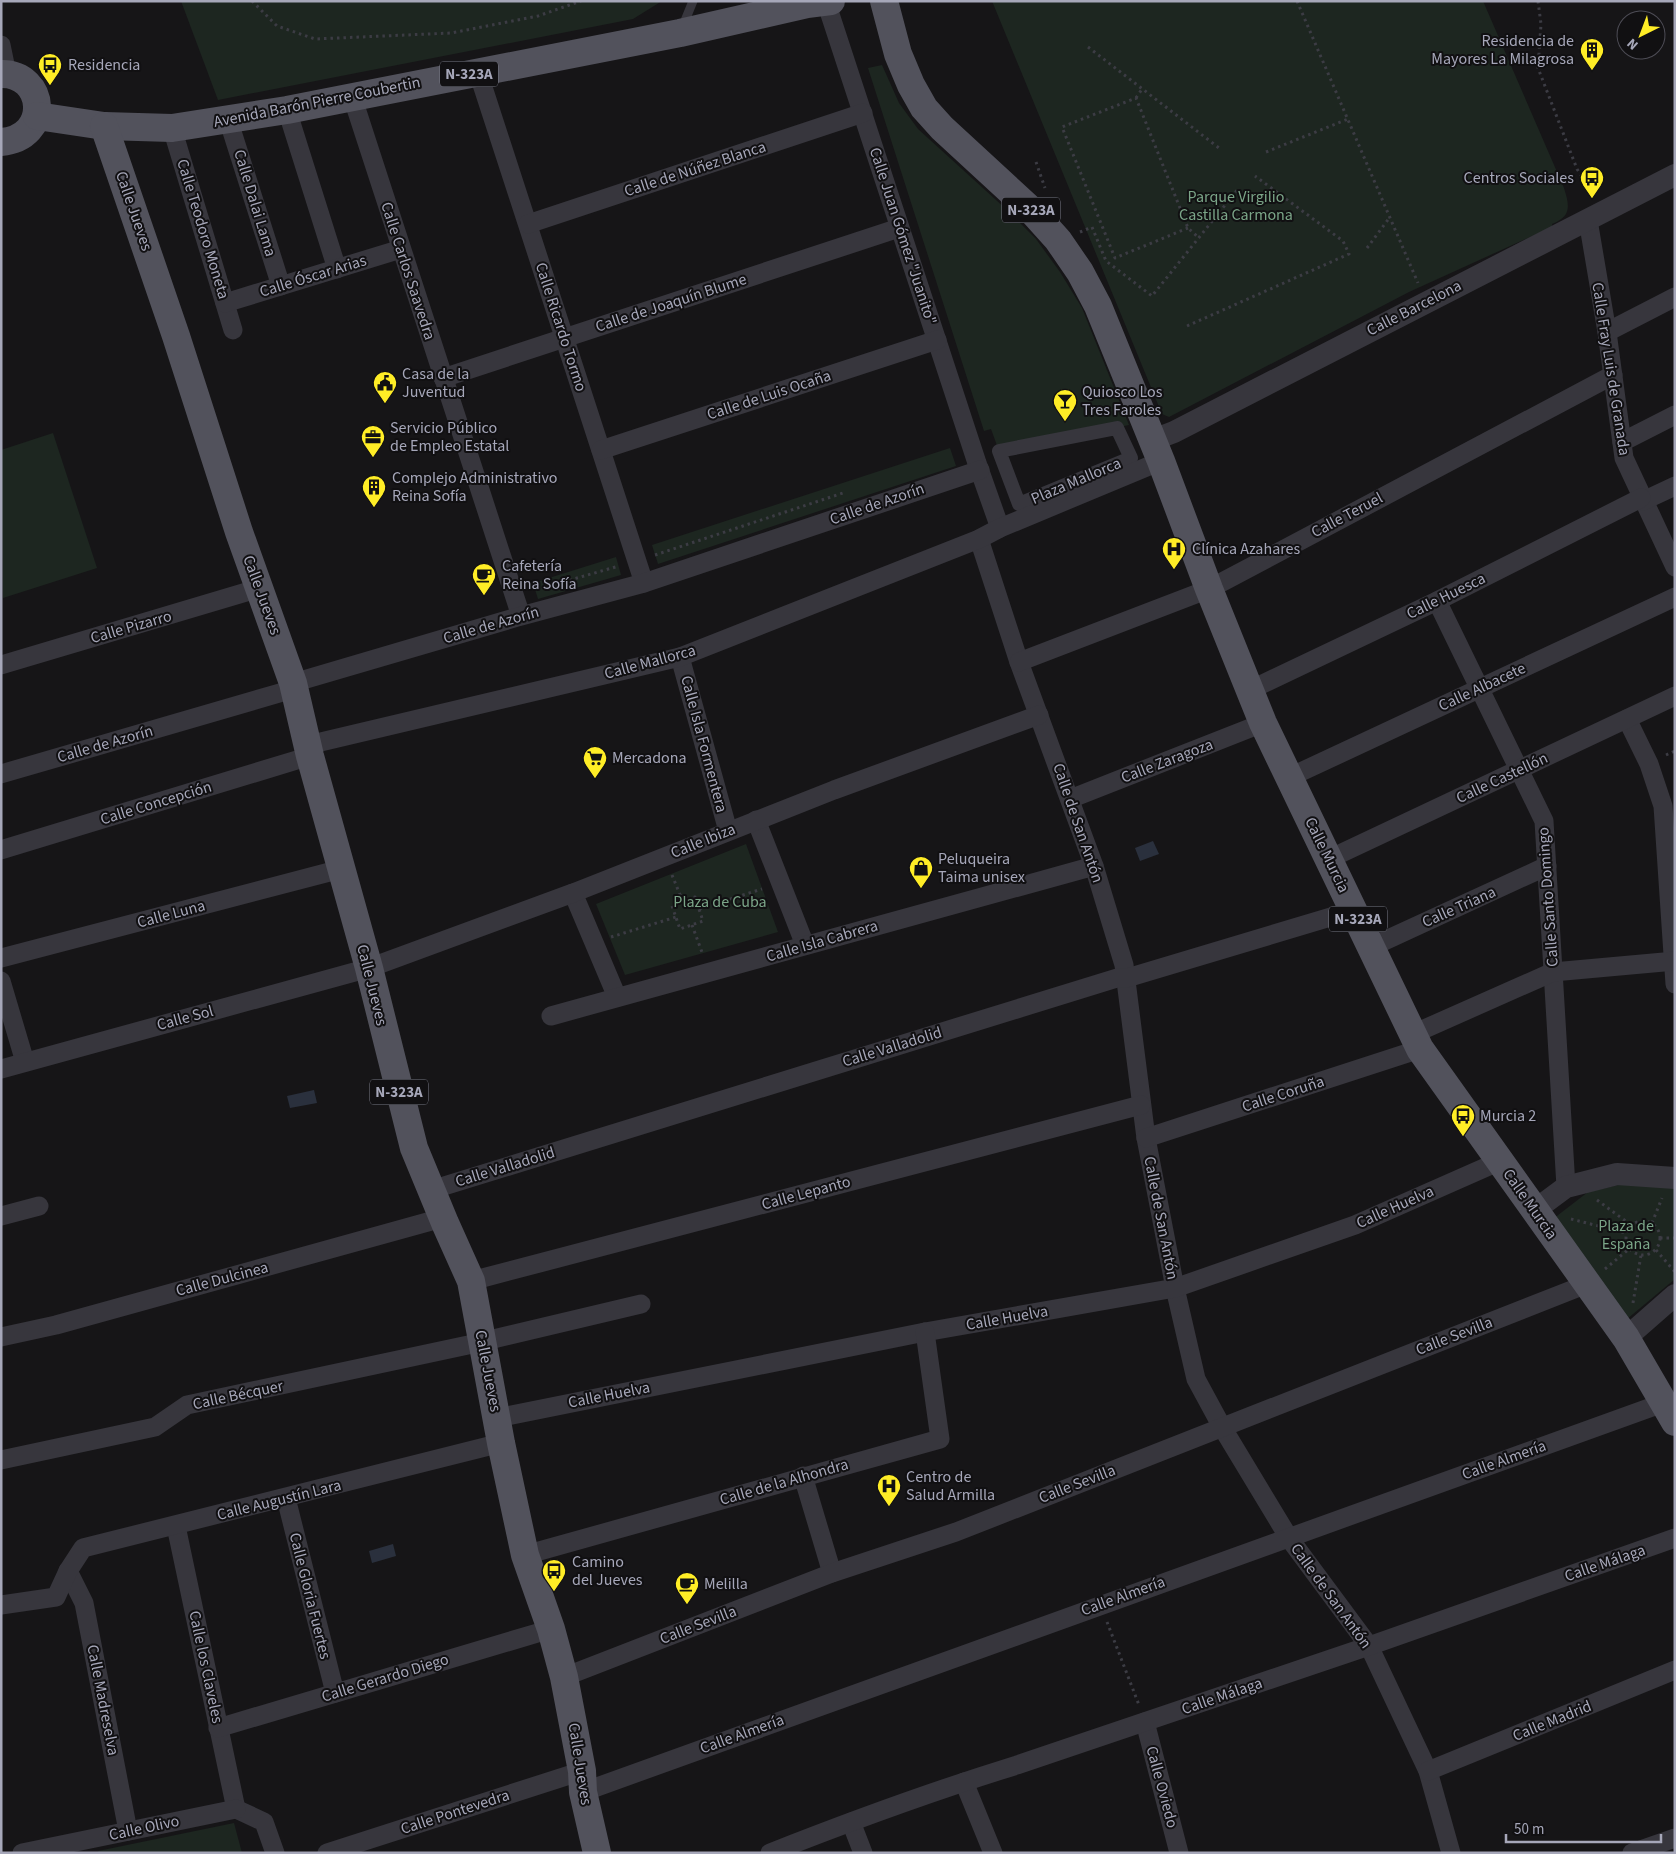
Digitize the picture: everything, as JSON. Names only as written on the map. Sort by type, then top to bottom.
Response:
[{"type":"main road","name":"N-323A","points":[[884,1],[898,54],[911,85],[924,108],[942,128],[1031,210],[1058,240],[1080,272],[1098,306],[1157,451]]},
{"type":"main road","name":"Avenida Barón Pierre Coubertin","points":[[37,116],[104,126],[172,128],[287,110],[680,33],[817,2]]},
{"type":"main road","points":[[1,142],[20,138],[31,129],[38,109],[35,94],[27,84],[17,77],[4,74]]},
{"type":"main road","name":"Calle Jueves","points":[[104,126],[176,336],[239,532],[293,683],[309,750],[369,968],[414,1148],[442,1218],[471,1281],[481,1342],[525,1555],[551,1628],[564,1677],[597,1853]]},
{"type":"main road","name":"Calle Murcia","points":[[1157,451],[1208,589],[1264,723],[1417,1042],[1620,1331]]},
{"type":"main road","name":"N-323A","points":[[1620,1331],[1669,1412]]},
{"type":"street","name":"Calle Juan Gómez \"Juanito\"","points":[[817,2],[862,113],[980,470]]},
{"type":"street","points":[[1,45],[4,74]]},
{"type":"street","name":"Calle Ricardo Tormo","points":[[478,72],[644,583]]},
{"type":"street","name":"Calle Carlos Saavedra","points":[[352,96],[521,616]]},
{"type":"street","points":[[287,110],[337,269]]},
{"type":"street","name":"Calle de Núñez Blanca","points":[[528,224],[862,113]]},
{"type":"street","name":"Calle Dalai Lama","points":[[228,119],[281,286]]},
{"type":"street","name":"Calle Teodoro Moneta","points":[[172,128],[233,330]]},
{"type":"street","name":"Calle Barcelona","points":[[1157,451],[1174,432],[1675,175]]},
{"type":"street","name":"Calle Fray Luis de Granada","points":[[1588,220],[1607,332],[1624,458],[1675,567]]},
{"type":"street","name":"Calle de Joaquín Blume","points":[[443,378],[900,228]]},
{"type":"street","name":"Calle Óscar Arias","points":[[225,303],[401,249]]},
{"type":"street","points":[[1607,332],[1675,297]]},
{"type":"street","name":"Calle de Luis Ocaña","points":[[602,450],[937,340]]},
{"type":"street","name":"Calle Teruel","points":[[1019,662],[1208,589],[1613,375]]},
{"type":"street","points":[[1622,442],[1675,415]]},
{"type":"street","name":"Plaza Mallorca","points":[[1117,428],[1131,458],[1019,504],[999,451],[1117,428]]},
{"type":"street","name":"Plaza Mallorca","points":[[979,539],[1157,451]]},
{"type":"street","points":[[980,470],[1000,528]]},
{"type":"street","name":"Calle de Azorín","points":[[1,774],[283,692],[293,683],[521,616],[644,583],[980,470]]},
{"type":"street","name":"Calle Huesca","points":[[1250,690],[1642,500],[1675,486]]},
{"type":"street","name":"Calle Mallorca","points":[[309,750],[680,657],[979,539]]},
{"type":"street","name":"Calle de San Antón","points":[[979,539],[1019,662],[1094,866],[1124,965],[1146,1138],[1175,1288],[1196,1379],[1222,1427],[1289,1538],[1369,1646],[1428,1771],[1451,1853]]},
{"type":"street","name":"Calle Pizarro","points":[[1,665],[260,588]]},
{"type":"street","name":"Calle Albacete","points":[[1290,777],[1675,597]]},
{"type":"street","name":"Calle Santo Domingo","points":[[1437,601],[1544,821],[1553,972],[1571,1186]]},
{"type":"street","name":"Calle Isla Formentera","points":[[680,657],[728,831]]},
{"type":"street","name":"Calle Castellón","points":[[1329,859],[1675,696]]},
{"type":"street","name":"Calle Ibiza","points":[[369,968],[574,893],[756,820],[1039,715]]},
{"type":"street","points":[[1627,719],[1669,804],[1675,984]]},
{"type":"street","name":"Calle Zaragoza","points":[[1070,799],[1264,723]]},
{"type":"street","name":"Calle Concepción","points":[[1,850],[309,750]]},
{"type":"street","points":[[756,820],[805,946]]},
{"type":"street","name":"Calle Isla Cabrera","points":[[551,1016],[1094,866]]},
{"type":"street","name":"Calle Triana","points":[[1371,947],[1547,866]]},
{"type":"street","name":"Calle Luna","points":[[1,958],[341,869]]},
{"type":"street","points":[[574,893],[617,997]]},
{"type":"street","name":"Calle Valladolid","points":[[431,1190],[1117,978],[1127,978],[1354,910]]},
{"type":"street","name":"Calle Coruña","points":[[1146,1138],[1417,1042],[1553,972],[1674,961]]},
{"type":"street","name":"Calle Sol","points":[[1,1069],[369,968]]},
{"type":"street","points":[[1,981],[25,1062]]},
{"type":"street","name":"Calle Lepanto","points":[[471,1281],[1141,1105]]},
{"type":"street","name":"Calle Huelva","points":[[499,1430],[925,1332],[1175,1288],[1355,1225],[1500,1161]]},
{"type":"street","points":[[1535,1210],[1571,1186],[1617,1174],[1675,1178]]},
{"type":"street","points":[[1,1216],[39,1206]]},
{"type":"street","name":"Calle Dulcinea","points":[[1,1337],[56,1325],[442,1218]]},
{"type":"street","name":"Calle Sevilla","points":[[564,1677],[832,1573],[956,1532],[1587,1284]]},
{"type":"street","points":[[1620,1331],[1675,1295]]},
{"type":"street","name":"Calle Bécquer","points":[[1,1460],[155,1427],[187,1405],[481,1342],[641,1304]]},
{"type":"street","name":"Calle de la Alhondra","points":[[525,1555],[940,1439],[925,1332]]},
{"type":"street","name":"Calle Almería","points":[[582,1781],[1099,1605],[1289,1538],[1669,1412]]},
{"type":"street","name":"Calle Augustín Lara","points":[[1,1605],[56,1597],[68,1571],[83,1548],[286,1498],[499,1430]]},
{"type":"street","points":[[803,1476],[832,1573]]},
{"type":"street","name":"Calle Gloria Fuertes","points":[[286,1498],[334,1693]]},
{"type":"street","name":"Calle los Claveles","points":[[176,1526],[236,1809]]},
{"type":"street","name":"Calle Málaga","points":[[770,1853],[964,1782],[1369,1646],[1675,1538]]},
{"type":"street","name":"Calle Madreselva","points":[[68,1571],[84,1602],[128,1831]]},
{"type":"street","name":"Calle Gerardo Diego","points":[[218,1728],[551,1628]]},
{"type":"street","name":"Calle Madrid","points":[[1428,1771],[1675,1670]]},
{"type":"street","name":"Calle Oviedo","points":[[1145,1722],[1179,1853]]},
{"type":"street","name":"Calle Pontevedra","points":[[327,1853],[582,1781]]},
{"type":"street","points":[[964,1782],[993,1853]]},
{"type":"street","points":[[236,1809],[264,1822],[275,1853]]},
{"type":"street","name":"Calle Olivo","points":[[22,1853],[79,1847],[128,1831],[236,1809]]},
{"type":"street","points":[[851,1822],[863,1853]]},
{"type":"street","points":[[1632,1853],[1675,1838]]},
{"type":"lane","points":[[680,33],[693,1]]},
{"type":"path","points":[[252,1],[277,26],[315,39],[451,33],[538,16],[581,1]]},
{"type":"path","points":[[1297,1],[1420,286]]},
{"type":"path","points":[[1538,1],[1542,24],[1538,68],[1578,169],[1588,186],[1601,194]]},
{"type":"path","points":[[1088,47],[1219,148]]},
{"type":"path","points":[[1142,89],[1136,98],[1062,127],[1115,258],[1188,228]]},
{"type":"path","points":[[1136,98],[1188,228],[1199,238]]},
{"type":"path","points":[[1266,152],[1348,119]]},
{"type":"path","points":[[1036,162],[1046,194]]},
{"type":"path","points":[[1187,326],[1349,254],[1343,240],[1255,176]]},
{"type":"path","points":[[1074,235],[1092,227],[1106,261],[1152,296],[1238,190]]},
{"type":"path","points":[[1367,248],[1390,217]]},
{"type":"path","points":[[646,558],[851,490]]},
{"type":"path","points":[[558,584],[625,564]]},
{"type":"path","points":[[664,856],[683,902]]},
{"type":"path","points":[[699,909],[780,883]]},
{"type":"path","points":[[695,898],[703,921],[680,929],[672,906],[683,902],[695,898]]},
{"type":"path","points":[[594,942],[676,917]]},
{"type":"path","points":[[692,925],[709,972]]},
{"type":"path","points":[[1571,1186],[1631,1226]]},
{"type":"path","points":[[1535,1210],[1626,1233]]},
{"type":"path","points":[[1641,1221],[1652,1223],[1658,1230],[1660,1238],[1656,1250],[1641,1255],[1629,1249],[1626,1233],[1631,1226],[1641,1221]]},
{"type":"path","points":[[1660,1238],[1675,1238]]},
{"type":"path","points":[[1587,1284],[1629,1249]]},
{"type":"path","points":[[1656,1250],[1675,1272]]},
{"type":"path","points":[[1620,1331],[1632,1310],[1641,1255]]},
{"type":"path","points":[[1099,1605],[1145,1722]]},
{"type":"green space","points":[[181,1],[662,1],[633,19],[218,100]]},
{"type":"green space","name":"Parque Virgilio Castilla Carmona","points":[[992,1],[1483,1],[1564,188],[1568,206],[1566,214],[1563,218],[1552,224],[1552,227],[1409,292],[1169,417],[1162,414]]},
{"type":"green space","points":[[882,65],[899,103],[918,129],[1036,239],[1060,272],[1082,308],[1129,425],[999,451],[991,429],[984,431],[868,68]]},
{"type":"green space","points":[[53,433],[97,568],[3,598],[1,450]]},
{"type":"green space","points":[[950,448],[956,466],[658,564],[652,545]]},
{"type":"green space","points":[[616,557],[621,575],[538,599],[533,583]]},
{"type":"green space","name":"Plaza de Cuba","points":[[746,844],[778,932],[625,975],[596,904]]},
{"type":"green space","name":"Plaza de España","points":[[1632,1182],[1675,1186],[1675,1279],[1627,1319],[1553,1219],[1588,1192]]},
{"type":"green space","points":[[234,1823],[242,1853],[99,1853],[98,1851]]},
{"type":"water","points":[[1153,841],[1159,854],[1140,861],[1135,848]]},
{"type":"water","points":[[314,1090],[317,1103],[290,1108],[287,1096]]},
{"type":"water","points":[[393,1544],[396,1556],[372,1563],[369,1551]]},
{"type":"place","name":"Residencia de Mayores La Milagrosa","points":[[1592,71]]},
{"type":"place","name":"Residencia","points":[[50,86]]},
{"type":"place","name":"Centros Sociales","points":[[1592,199]]},
{"type":"place","name":"Casa de la Juventud","points":[[385,404]]},
{"type":"place","name":"Quiosco Los Tres Faroles","points":[[1065,422]]},
{"type":"place","name":"Servicio Público de Empleo Estatal","points":[[373,458]]},
{"type":"place","name":"Complejo Administrativo Reina Sofía","points":[[374,508]]},
{"type":"place","name":"Clínica Azahares","points":[[1174,570]]},
{"type":"place","name":"Cafetería Reina Sofía","points":[[484,596]]},
{"type":"place","name":"Mercadona","points":[[595,779]]},
{"type":"place","name":"Peluqueira Taima unisex","points":[[921,889]]},
{"type":"place","name":"Murcia 2","points":[[1463,1137]]},
{"type":"place","name":"Centro de Salud Armilla","points":[[889,1507]]},
{"type":"place","name":"Camino del Jueves","points":[[554,1592]]},
{"type":"place","name":"Melilla","points":[[687,1605]]}]
